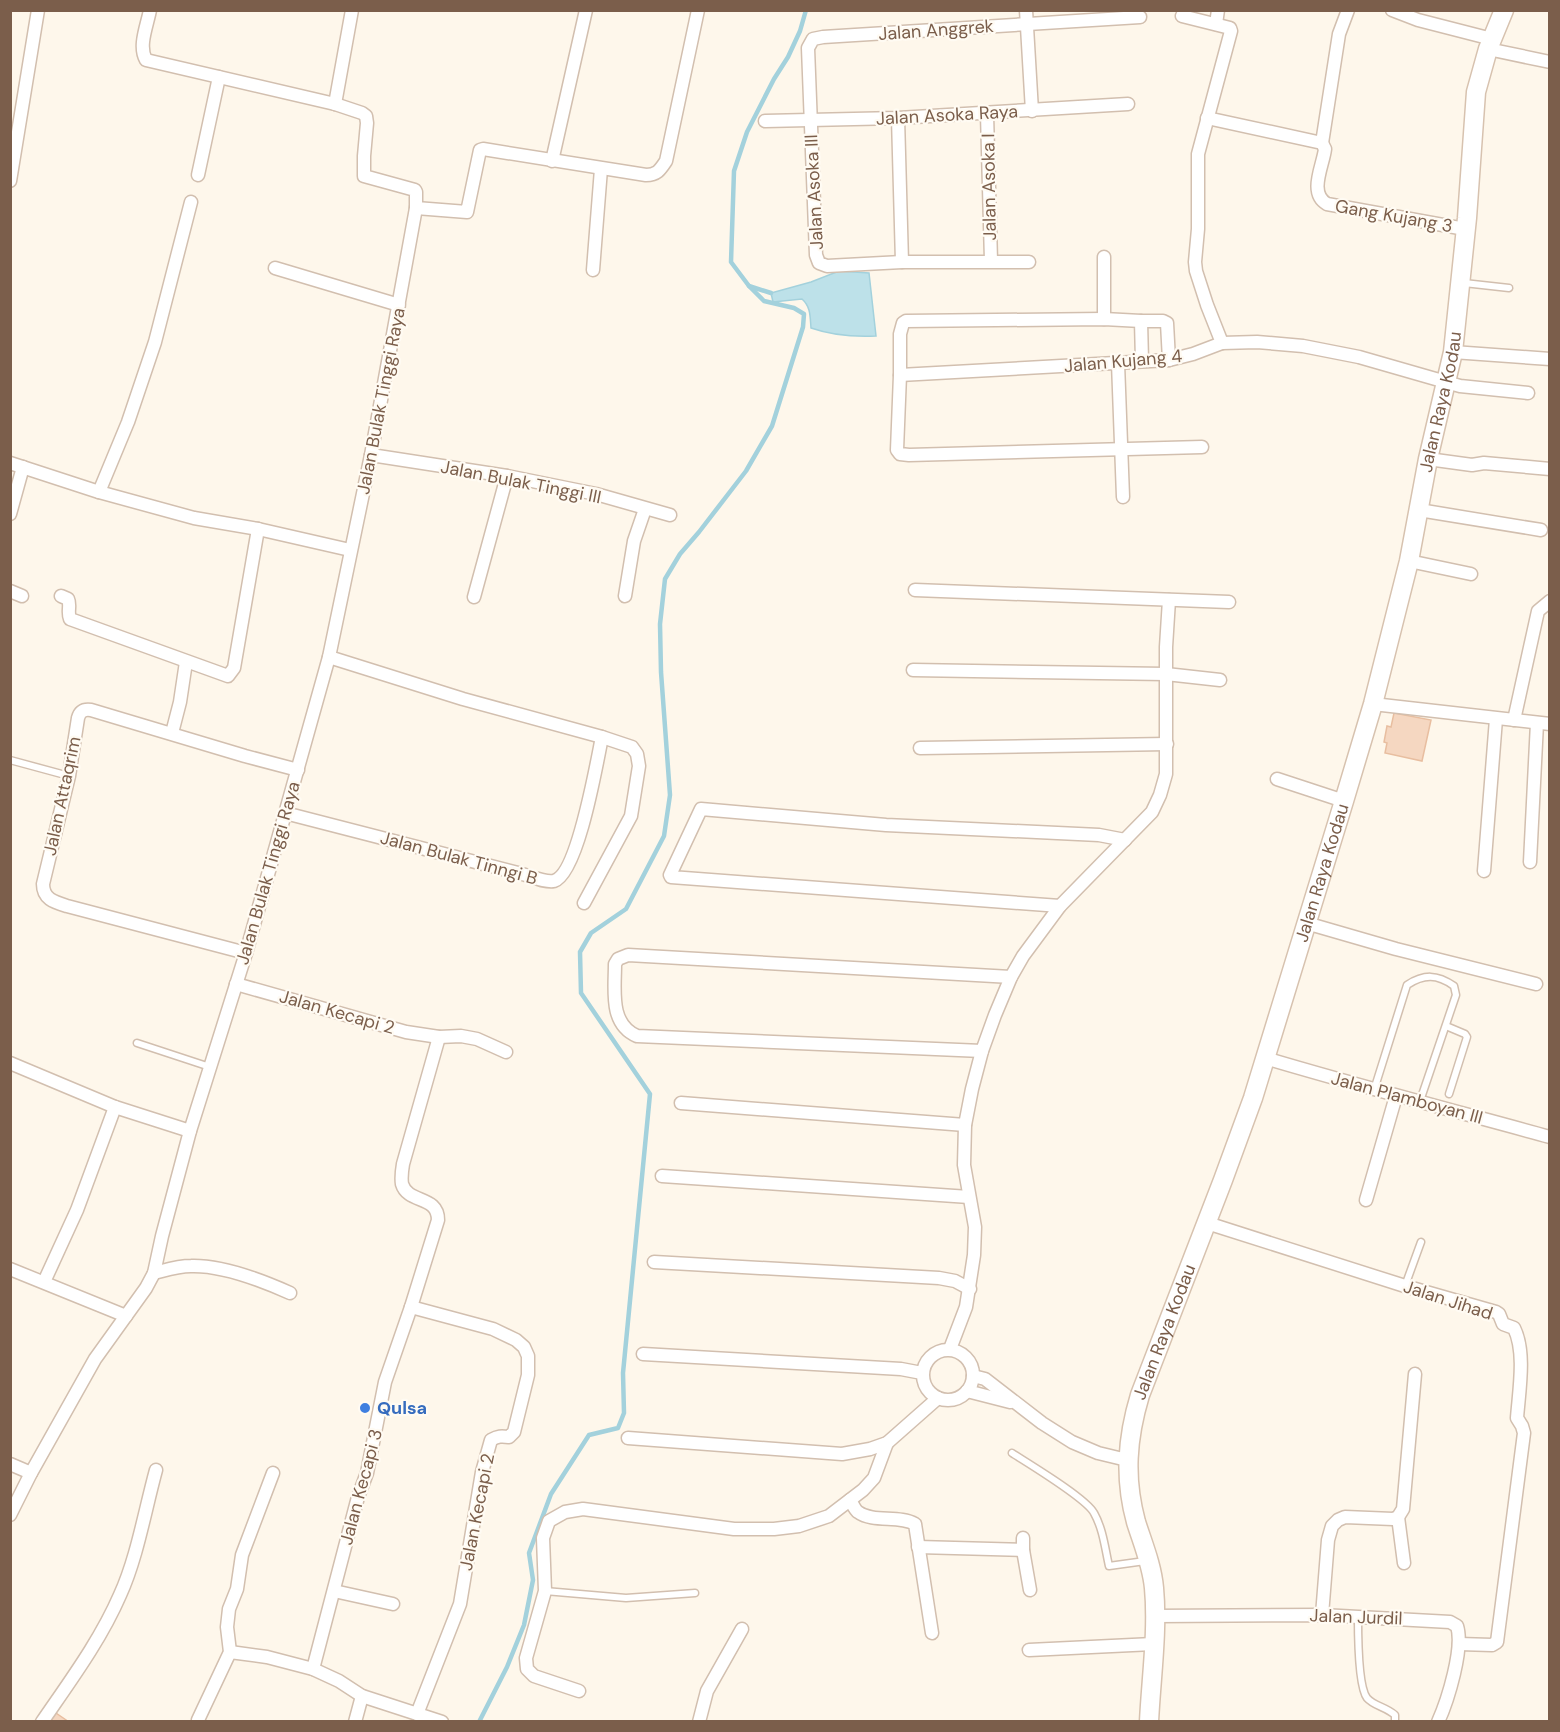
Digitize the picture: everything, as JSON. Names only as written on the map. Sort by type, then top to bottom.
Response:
[{"type":"street","points":[[10,181],[38,10]]},
{"type":"street","points":[[150,10],[142,46],[146,60],[336,104],[352,10]]},
{"type":"street","points":[[552,161],[586,10]]},
{"type":"street","points":[[416,208],[467,212],[480,150],[654,175],[666,161],[698,10]]},
{"type":"street","points":[[1026,10],[1032,111]]},
{"type":"street","points":[[1216,24],[1218,10]]},
{"type":"street","points":[[1208,118],[1322,143],[1339,34],[1348,10]]},
{"type":"street","points":[[1392,10],[1550,62]]},
{"type":"street","name":"Jalan Raya Kodau","points":[[1149,1722],[1155,1616],[1154,1587],[1149,1561],[1131,1500],[1127,1460],[1132,1421],[1249,1108],[1373,704],[1409,561],[1428,459],[1453,352],[1476,92],[1490,44],[1504,10]]},
{"type":"street","points":[[1182,16],[1230,28],[1231,37],[1198,154],[1198,229],[1195,262],[1207,305],[1222,343]]},
{"type":"street","name":"Jalan Anggrek","points":[[811,120],[808,48],[813,39],[1140,17]]},
{"type":"street","points":[[198,175],[219,77]]},
{"type":"street","name":"Jalan Bulak Tinggi Raya","points":[[10,1515],[94,1359],[146,1288],[154,1273],[190,1131],[246,953],[329,657],[371,455],[416,208],[414,190],[364,176],[366,116],[336,104]]},
{"type":"street","name":"Jalan Asoka Raya","points":[[765,121],[987,114],[1128,104]]},
{"type":"street","name":"Jalan Asoka I","points":[[987,114],[991,261]]},
{"type":"street","points":[[898,118],[902,262],[1029,262]]},
{"type":"street","name":"Jalan Asoka III","points":[[811,120],[816,255],[819,263],[826,266],[902,262]]},
{"type":"street","name":"Gang Kujang 3","points":[[1322,143],[1325,149],[1317,186],[1318,194],[1323,202],[1465,229]]},
{"type":"street","points":[[593,270],[601,169]]},
{"type":"street","points":[[99,492],[128,422],[155,342],[191,202]]},
{"type":"street","points":[[1104,257],[1104,319]]},
{"type":"street","points":[[275,268],[399,304]]},
{"type":"street","points":[[1169,360],[1167,323],[1163,321],[1104,319],[906,321],[903,323],[900,334],[897,450],[900,454],[909,455],[1202,447]]},
{"type":"street","points":[[1141,321],[1142,361]]},
{"type":"street","name":"Jalan Kujang 4","points":[[900,375],[1169,360],[1222,343],[1257,342],[1303,346],[1359,357],[1460,386],[1528,393]]},
{"type":"street","points":[[1453,352],[1550,359]]},
{"type":"street","points":[[1118,363],[1123,497]]},
{"type":"street","name":"Jalan Bulak Tinggi III","points":[[371,455],[507,476],[596,494],[670,515]]},
{"type":"street","points":[[1428,459],[1472,465],[1484,463],[1550,469]]},
{"type":"street","points":[[10,463],[99,492],[194,518],[258,529],[350,550]]},
{"type":"street","points":[[10,514],[23,467]]},
{"type":"street","points":[[474,597],[507,476]]},
{"type":"street","points":[[626,596],[634,541],[645,509]]},
{"type":"street","points":[[1419,510],[1541,530]]},
{"type":"street","points":[[61,596],[69,601],[70,619],[228,676],[234,668],[258,529]]},
{"type":"street","points":[[1409,561],[1470,574]]},
{"type":"street","points":[[915,590],[1229,602]]},
{"type":"street","points":[[950,1349],[966,1307],[974,1255],[975,1227],[964,1165],[965,1125],[982,1051],[1011,977],[1023,956],[1060,906],[1152,812],[1160,795],[1166,774],[1169,600]]},
{"type":"street","points":[[1514,720],[1538,611],[1550,601]]},
{"type":"street","points":[[329,657],[463,699],[632,747],[637,754],[639,765],[631,816],[584,903]]},
{"type":"street","points":[[172,733],[180,702],[186,662]]},
{"type":"street","points":[[913,670],[1166,674],[1220,680]]},
{"type":"street","points":[[1373,704],[1543,724],[1530,862]]},
{"type":"street","name":"Jalan Attaqrim","points":[[246,953],[56,903],[47,898],[43,892],[43,884],[69,776],[78,718],[83,710],[91,710],[298,770]]},
{"type":"street","points":[[1484,871],[1496,719]]},
{"type":"street","name":"Jalan Bulak Tinngi B","points":[[285,813],[540,879],[554,880],[565,871],[578,842],[602,737]]},
{"type":"street","points":[[920,748],[1167,744]]},
{"type":"street","points":[[1277,779],[1344,801]]},
{"type":"street","points":[[1060,906],[671,877],[670,875],[701,809],[886,825],[1099,835],[1125,840]]},
{"type":"street","points":[[1306,923],[1396,950],[1536,984]]},
{"type":"street","points":[[982,1051],[637,1036],[621,1024],[615,1009],[615,964],[618,958],[628,955],[1011,977]]},
{"type":"street","name":"Jalan Kecapi 2","points":[[236,984],[406,1032],[477,1039],[506,1052]]},
{"type":"street","points":[[411,1307],[438,1215],[433,1205],[412,1196],[405,1190],[402,1179],[403,1164],[439,1037]]},
{"type":"street","name":"Jalan Plamboyan III","points":[[1265,1058],[1550,1137]]},
{"type":"street","points":[[10,1063],[115,1107],[190,1131]]},
{"type":"street","points":[[1366,1200],[1396,1096]]},
{"type":"street","points":[[681,1103],[965,1125]]},
{"type":"street","points":[[44,1282],[77,1210],[115,1107]]},
{"type":"street","points":[[662,1176],[969,1197]]},
{"type":"street","name":"Jalan Jihad","points":[[1207,1223],[1405,1286],[1496,1312],[1503,1324],[1514,1328],[1518,1337],[1520,1386],[1517,1418],[1524,1433],[1497,1641],[1492,1645],[1459,1644]]},
{"type":"street","points":[[654,1262],[939,1278],[955,1281],[970,1289]]},
{"type":"street","points":[[154,1273],[183,1267],[208,1267],[254,1277],[290,1293]]},
{"type":"street","points":[[10,1269],[126,1316]]},
{"type":"street","name":"Jalan Kecapi 2","points":[[411,1307],[493,1329],[516,1340],[524,1347],[528,1356],[528,1375],[514,1432],[508,1437],[500,1436],[491,1440],[483,1472],[460,1604],[417,1713]]},
{"type":"street","name":"Jalan Kecapi 3","points":[[313,1669],[358,1497],[367,1473],[385,1382],[411,1307]]},
{"type":"street","points":[[950,1349],[964,1355],[970,1361],[972,1384],[968,1391],[954,1399],[938,1398],[926,1388],[922,1373],[928,1358],[942,1350],[950,1349]]},
{"type":"street","points":[[643,1354],[901,1369],[922,1373]]},
{"type":"street","points":[[1322,1615],[1328,1540],[1332,1526],[1345,1517],[1393,1519],[1398,1517],[1403,1509],[1414,1374]]},
{"type":"street","points":[[973,1377],[986,1379],[1015,1404],[1072,1442],[1098,1453],[1127,1460]]},
{"type":"street","points":[[968,1391],[1015,1404]]},
{"type":"street","points":[[628,1438],[842,1454],[887,1443],[938,1398]]},
{"type":"street","points":[[579,1691],[534,1676],[527,1669],[526,1658],[545,1591],[543,1538],[549,1521],[565,1512],[583,1509],[734,1529],[774,1529],[799,1526],[829,1516],[863,1490],[874,1478],[887,1443]]},
{"type":"street","points":[[10,1464],[31,1473]]},
{"type":"street","points":[[42,1722],[98,1639],[121,1594],[156,1470]]},
{"type":"street","points":[[198,1720],[230,1652],[227,1628],[229,1609],[237,1589],[242,1555],[273,1473]]},
{"type":"street","points":[[850,1500],[858,1512],[870,1517],[908,1520],[915,1524],[932,1633]]},
{"type":"street","points":[[1398,1517],[1404,1563]]},
{"type":"street","points":[[918,1547],[1023,1544],[1030,1590]]},
{"type":"street","points":[[334,1591],[393,1604]]},
{"type":"street","name":"Jalan Jurdil","points":[[1155,1616],[1322,1615],[1450,1622],[1457,1626],[1459,1644]]},
{"type":"street","points":[[699,1722],[706,1691],[742,1629]]},
{"type":"street","points":[[1029,1650],[1153,1644]]},
{"type":"street","points":[[1438,1722],[1450,1690],[1459,1644]]},
{"type":"street","points":[[230,1652],[267,1657],[313,1669],[339,1681],[362,1696],[442,1722]]},
{"type":"street","points":[[354,1722],[362,1696]]},
{"type":"lane","points":[[1460,283],[1509,288]]},
{"type":"lane","points":[[10,760],[69,776]]},
{"type":"lane","points":[[1374,1090],[1407,985],[1423,976],[1446,980],[1454,986],[1456,995],[1420,1101]]},
{"type":"lane","points":[[1446,1026],[1467,1037],[1449,1094]]},
{"type":"lane","points":[[137,1043],[210,1067]]},
{"type":"lane","points":[[1405,1286],[1421,1242]]},
{"type":"lane","points":[[1012,1453],[1081,1499],[1093,1510],[1101,1528],[1109,1566],[1149,1561]]},
{"type":"lane","points":[[545,1591],[626,1598],[695,1593]]},
{"type":"lane","points":[[1358,1617],[1360,1672],[1365,1696],[1395,1715],[1395,1722]]},
{"type":"water","points":[[839,271],[869,273],[876,336],[843,335],[811,328],[809,309],[802,299],[773,302],[771,293],[811,282]]},
{"type":"building","points":[[1394,713],[1431,720],[1422,761],[1385,753],[1387,743],[1384,742],[1387,726],[1391,727]]},
{"type":"building","points":[[53,1711],[69,1722],[46,1722]]},
{"type":"waterway","points":[[771,293],[749,286],[731,262],[734,171],[747,132],[788,57],[800,31],[806,10]]},
{"type":"waterway","points":[[479,1722],[507,1667],[524,1625],[533,1580],[529,1553],[551,1494],[589,1435],[618,1428],[624,1413],[623,1373],[650,1094],[581,993],[580,952],[591,933],[626,909],[664,836],[670,795],[661,672],[660,624],[665,579],[680,554],[746,471],[772,426],[803,327],[804,314],[794,308],[764,301],[749,286]]},
{"type":"place","name":"Qulsa","points":[[365,1408]]}]
